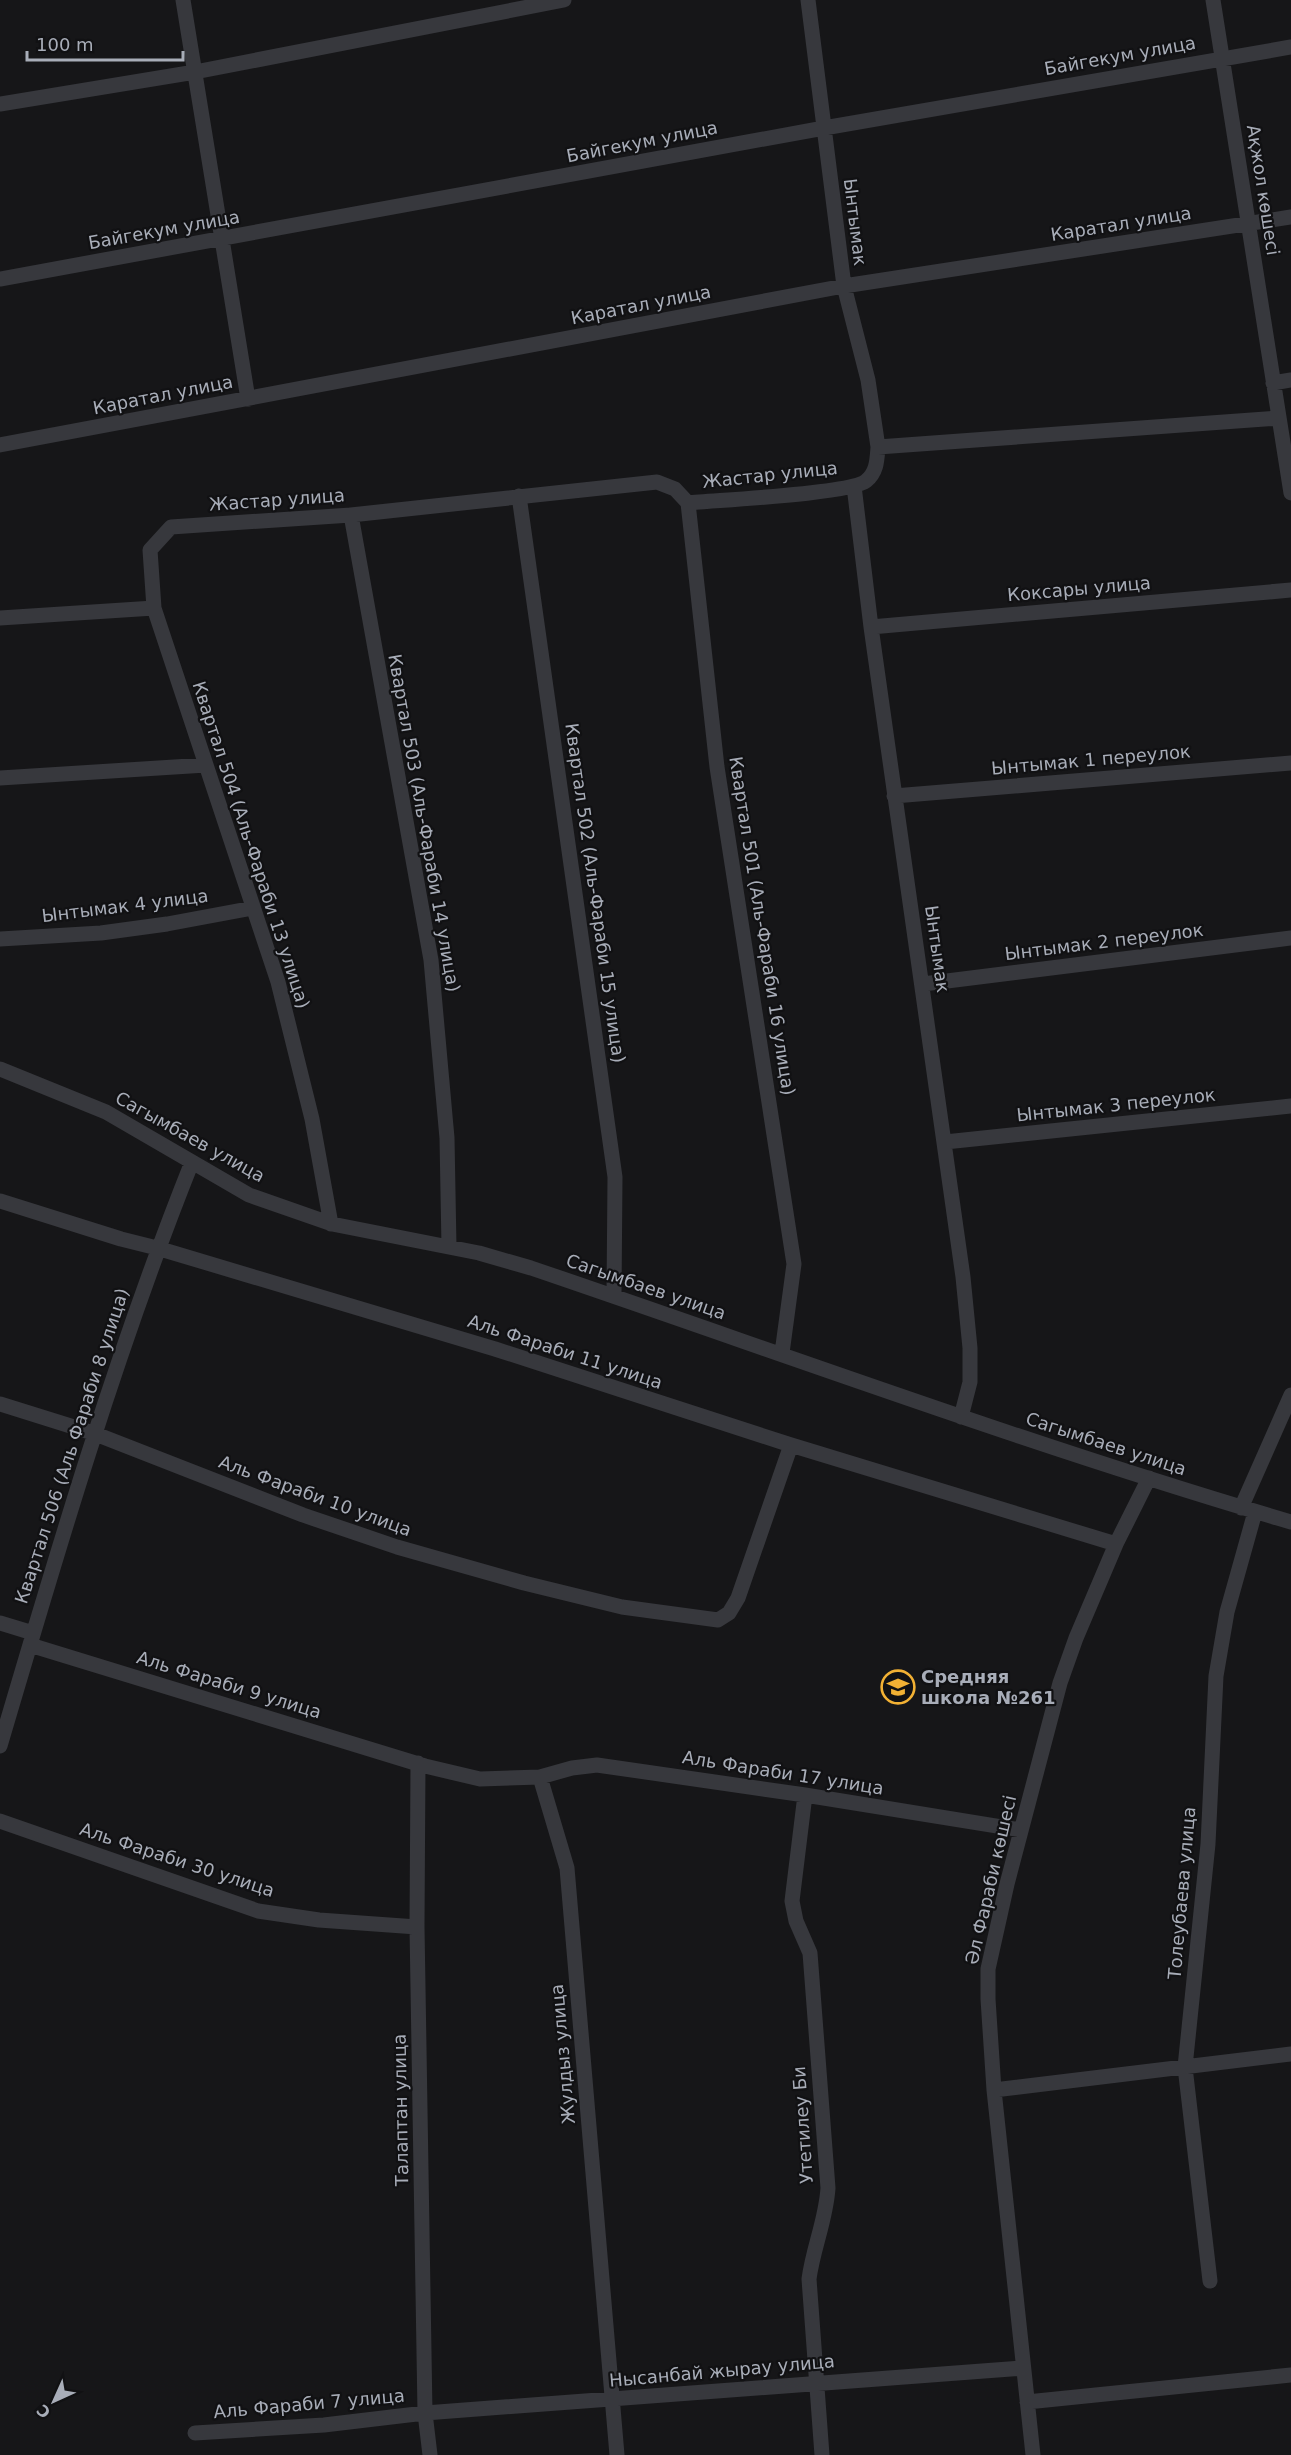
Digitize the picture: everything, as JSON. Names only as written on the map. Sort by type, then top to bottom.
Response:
[{"type":"street","points":[[183,0],[248,399]]},
{"type":"street","points":[[0,104],[195,72],[564,0]]},
{"type":"street","name":"Ынтымак","points":[[808,0],[844,286],[868,380],[878,447]]},
{"type":"street","name":"Ақжол көшесі","points":[[1213,0],[1291,494]]},
{"type":"street","name":"Байгекум улица","points":[[0,279],[223,240],[824,128],[1291,47]]},
{"type":"street","name":"Каратал улица","points":[[0,445],[844,286],[1291,217]]},
{"type":"street","points":[[1274,383],[1291,380]]},
{"type":"street","points":[[878,447],[1279,418]]},
{"type":"street","name":"Жастар улица","points":[[150,550],[171,527],[351,515],[657,482],[675,489],[688,503],[854,486],[865,482],[873,473],[877,462],[878,447]]},
{"type":"street","name":"Ынтымак","points":[[854,486],[894,796],[923,984],[963,1277],[970,1348],[970,1382],[961,1417]]},
{"type":"street","name":"Квартал 502 (Аль-Фараби 15 улица)","points":[[519,496],[615,1177],[614,1296]]},
{"type":"street","name":"Квартал 501 (Аль-Фараби 16 улица)","points":[[688,503],[717,767],[794,1264],[782,1353]]},
{"type":"street","name":"Квартал 503 (Аль-Фараби 14 улица)","points":[[351,515],[432,960],[447,1138],[449,1247]]},
{"type":"street","name":"Квартал 504 (Аль-Фараби 13 улица)","points":[[150,550],[154,608],[278,982],[312,1119],[330,1224]]},
{"type":"street","name":"Коксары улица","points":[[871,627],[1291,590]]},
{"type":"street","points":[[0,618],[154,608]]},
{"type":"street","name":"Ынтымак 1 переулок","points":[[894,796],[1291,763]]},
{"type":"street","points":[[0,778],[206,765]]},
{"type":"street","name":"Ынтымак 4 улица","points":[[0,939],[134,928],[253,908]]},
{"type":"street","name":"Ынтымак 2 переулок","points":[[923,984],[1291,938]]},
{"type":"street","name":"Сагымбаев улица","points":[[0,1069],[106,1112],[249,1195],[330,1224],[449,1247],[531,1268],[782,1353],[961,1417],[1291,1522]]},
{"type":"street","name":"Ынтымак 3 переулок","points":[[945,1142],[1291,1106]]},
{"type":"street","name":"Квартал 506 (Аль Фараби 8 улица)","points":[[0,1746],[93,1433],[157,1248],[192,1162]]},
{"type":"street","name":"Аль Фараби 11 улица","points":[[0,1201],[495,1349],[791,1445],[1116,1544]]},
{"type":"street","points":[[1248,1510],[1291,1395]]},
{"type":"street","name":"Аль Фараби 10 улица","points":[[0,1404],[93,1433],[303,1515],[397,1547],[524,1583],[622,1607],[718,1620],[729,1612],[738,1598],[791,1445]]},
{"type":"street","name":"Әл Фараби көшесі","points":[[1033,2455],[994,2090],[988,1969],[1021,1830],[1060,1683],[1076,1638],[1116,1544],[1149,1478]]},
{"type":"street","name":"Толеубаева улица","points":[[1210,2281],[1185,2067],[1208,1844],[1216,1677],[1248,1510]]},
{"type":"street","name":"Аль Фараби 9 улица","points":[[0,1623],[31,1639],[418,1763]]},
{"type":"street","points":[[418,1763],[480,1779],[540,1777]]},
{"type":"street","name":"Талаптан улица","points":[[418,1763],[417,1927],[425,2413],[430,2455]]},
{"type":"street","name":"Аль Фараби 17 улица","points":[[540,1777],[572,1768],[597,1765],[805,1795],[1021,1830]]},
{"type":"street","name":"Жулдыз улица","points":[[540,1777],[567,1868],[616,2455]]},
{"type":"street","name":"Утетилеу Би","points":[[805,1795],[792,1901],[796,1921],[810,1953],[828,2188],[827,2208],[812,2259],[809,2280],[822,2455]]},
{"type":"street","name":"Аль Фараби 30 улица","points":[[0,1821],[258,1911],[319,1920],[417,1927]]},
{"type":"street","points":[[994,2090],[1291,2054]]},
{"type":"street","name":"Нысанбай жырау улица","points":[[425,2413],[1023,2368]]},
{"type":"street","points":[[1026,2402],[1291,2375]]},
{"type":"street","name":"Аль Фараби 7 улица","points":[[195,2433],[324,2425],[425,2413]]},
{"type":"place","name":"Средняя школа №261","points":[[898,1687]]}]
